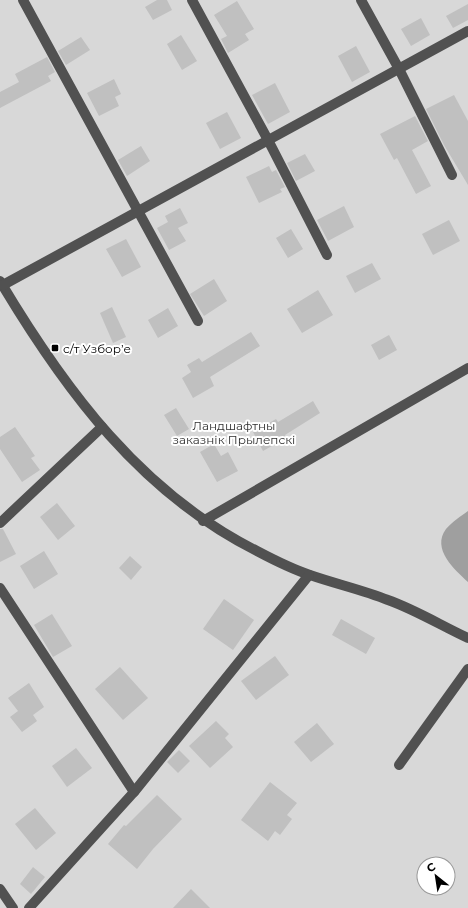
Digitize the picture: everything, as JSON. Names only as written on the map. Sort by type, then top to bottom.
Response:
[{"type":"street","points":[[23,0],[198,321]]},
{"type":"street","points":[[192,0],[268,140],[327,255]]},
{"type":"street","points":[[361,0],[399,69],[452,174]]},
{"type":"street","points":[[468,31],[137,211],[1,283],[58,371],[82,404],[102,427],[173,497],[203,520],[258,552],[309,575],[389,600],[468,638]]},
{"type":"street","points":[[203,520],[468,368]]},
{"type":"street","points":[[0,523],[102,427]]},
{"type":"street","points":[[29,908],[134,792],[309,575]]},
{"type":"street","points":[[0,588],[134,792]]},
{"type":"street","points":[[399,765],[468,669]]},
{"type":"street","points":[[0,890],[13,908]]},
{"type":"green space","name":"Ландшафтны заказнік Прылепскі","points":[[0,0],[468,0],[468,908],[0,908]]},
{"type":"shaded area","points":[[468,511],[468,582],[446,558],[441,544],[442,537],[446,529]]},
{"type":"building","points":[[157,0],[167,0],[172,10],[153,20],[145,7]]},
{"type":"building","points":[[237,1],[254,29],[245,34],[249,40],[228,53],[221,39],[227,36],[214,15]]},
{"type":"building","points":[[468,4],[468,20],[453,28],[446,16]]},
{"type":"building","points":[[421,18],[430,35],[411,46],[401,29]]},
{"type":"building","points":[[181,35],[197,61],[182,70],[167,44]]},
{"type":"building","points":[[81,37],[90,50],[66,65],[58,51]]},
{"type":"building","points":[[356,46],[370,72],[352,82],[338,56]]},
{"type":"building","points":[[47,57],[55,72],[48,76],[51,81],[0,108],[0,92],[19,82],[15,74]]},
{"type":"building","points":[[114,79],[121,94],[115,97],[119,106],[99,116],[87,93]]},
{"type":"building","points":[[275,83],[290,112],[268,124],[252,95]]},
{"type":"building","points":[[454,95],[468,121],[468,185],[444,145],[426,109]]},
{"type":"building","points":[[227,112],[241,138],[220,149],[206,123]]},
{"type":"building","points":[[415,116],[428,141],[412,150],[431,186],[416,194],[397,158],[394,160],[380,134]]},
{"type":"building","points":[[141,146],[150,161],[127,176],[118,160]]},
{"type":"building","points":[[305,154],[315,171],[296,181],[287,163]]},
{"type":"building","points":[[269,166],[272,172],[276,170],[285,187],[280,189],[282,192],[259,203],[246,177]]},
{"type":"building","points":[[344,206],[354,227],[328,241],[317,220]]},
{"type":"building","points":[[180,208],[188,223],[178,228],[186,241],[169,250],[157,228],[168,222],[165,216]]},
{"type":"building","points":[[449,220],[460,241],[433,255],[422,234]]},
{"type":"building","points":[[291,229],[303,249],[288,258],[276,238]]},
{"type":"building","points":[[126,239],[141,267],[122,277],[106,249]]},
{"type":"building","points":[[372,263],[381,279],[355,293],[346,276]]},
{"type":"building","points":[[214,279],[227,301],[204,316],[190,294]]},
{"type":"building","points":[[318,290],[333,315],[302,333],[287,309]]},
{"type":"building","points":[[112,307],[126,337],[113,343],[100,313]]},
{"type":"building","points":[[168,308],[178,326],[158,338],[148,320]]},
{"type":"building","points":[[251,332],[260,346],[210,377],[214,386],[193,398],[182,378],[191,372],[187,365],[199,358],[202,362]]},
{"type":"building","points":[[389,335],[397,350],[379,360],[371,345]]},
{"type":"building","points":[[313,401],[320,413],[285,435],[286,438],[263,451],[253,432],[276,419],[278,422]]},
{"type":"building","points":[[176,408],[189,429],[177,436],[164,415]]},
{"type":"building","points":[[15,427],[35,456],[31,458],[40,470],[22,482],[0,449],[0,437]]},
{"type":"building","points":[[214,444],[221,456],[228,452],[238,471],[217,482],[200,452]]},
{"type":"building","points":[[57,503],[75,526],[58,540],[40,517]]},
{"type":"building","points":[[0,529],[3,529],[16,554],[0,562]]},
{"type":"building","points":[[44,551],[58,574],[34,589],[20,566]]},
{"type":"building","points":[[130,556],[142,567],[131,580],[119,568]]},
{"type":"building","points":[[224,599],[254,620],[233,650],[203,629]]},
{"type":"building","points":[[52,614],[72,646],[53,657],[34,625]]},
{"type":"building","points":[[341,619],[375,638],[366,654],[332,635]]},
{"type":"building","points":[[275,656],[289,675],[256,700],[241,681]]},
{"type":"building","points":[[120,667],[148,698],[123,720],[95,689]]},
{"type":"building","points":[[29,683],[44,707],[33,715],[37,721],[22,732],[10,717],[18,711],[8,698]]},
{"type":"building","points":[[216,721],[229,734],[225,738],[233,747],[210,768],[189,746]]},
{"type":"building","points":[[317,723],[334,744],[311,762],[294,742]]},
{"type":"building","points":[[76,748],[92,768],[67,787],[52,766]]},
{"type":"building","points":[[179,750],[190,761],[178,773],[167,762]]},
{"type":"building","points":[[270,782],[297,803],[287,815],[292,819],[280,835],[275,831],[268,841],[241,820]]},
{"type":"building","points":[[157,795],[182,819],[153,849],[137,869],[108,844],[124,825],[126,826]]},
{"type":"building","points":[[35,808],[56,833],[36,850],[15,824]]},
{"type":"building","points":[[33,867],[45,877],[31,894],[20,884]]},
{"type":"building","points":[[191,889],[210,908],[173,908]]},
{"type":"place","name":"с/т Узборʼе","points":[[55,348]]}]
